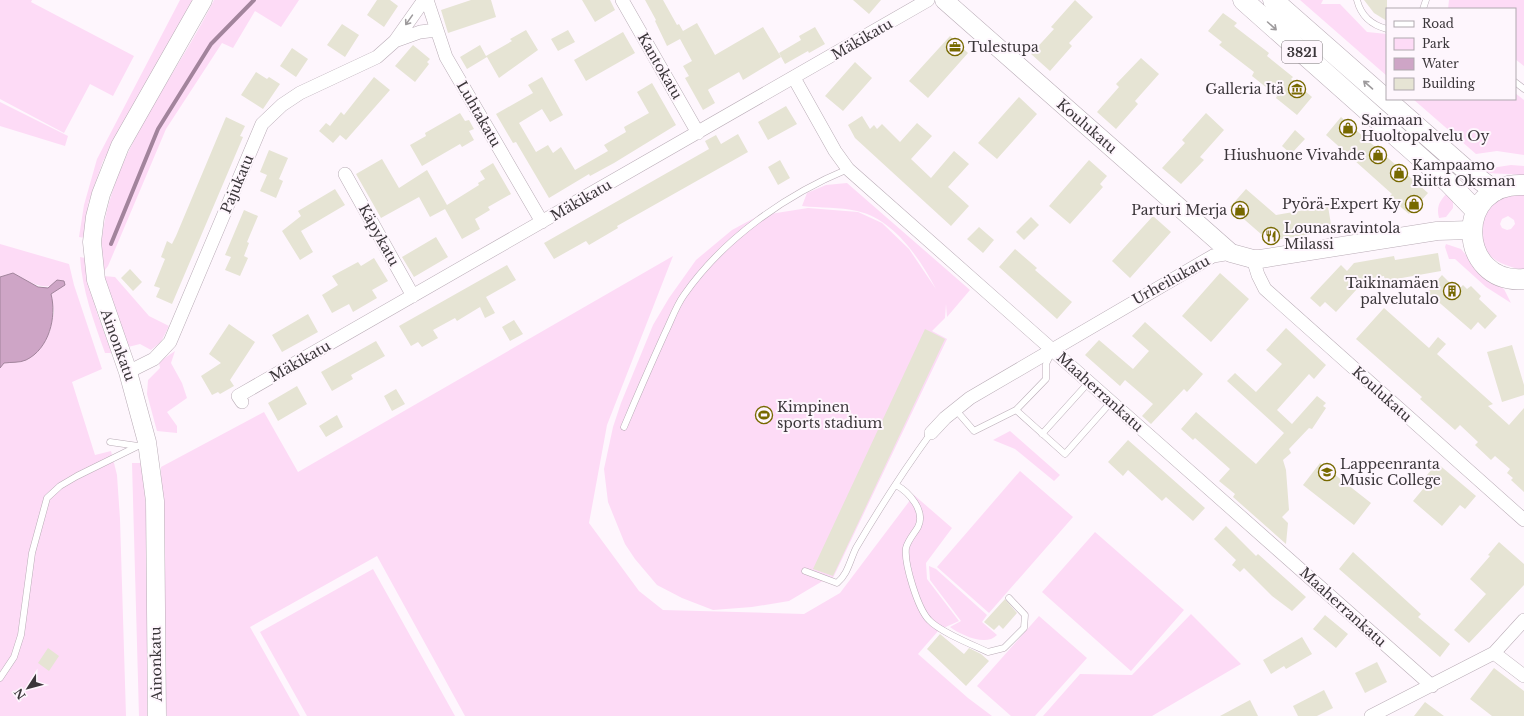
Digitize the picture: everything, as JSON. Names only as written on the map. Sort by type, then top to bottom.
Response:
[{"type":"main road","name":"3821","points":[[1243,0],[1449,183],[1476,211]]},
{"type":"main road","name":"3821","points":[[1273,0],[1386,99]]},
{"type":"main road","name":"3821","points":[[1387,100],[1464,168],[1495,191]]},
{"type":"main road","points":[[1523,281],[1501,276],[1485,265],[1474,249],[1471,230],[1476,211],[1484,199],[1495,191],[1512,185],[1524,185]]},
{"type":"street","name":"Ainonkatu","points":[[157,716],[155,501],[128,372],[102,301],[96,280],[92,242],[95,217],[103,189],[120,146],[202,0]]},
{"type":"street","name":"Pajukatu","points":[[128,372],[154,359],[170,342],[262,124],[282,104],[300,93],[377,57],[395,41],[424,0]]},
{"type":"street","name":"Luhtakatu","points":[[427,0],[446,57],[542,222]]},
{"type":"street","name":"Kantokatu","points":[[622,0],[698,133]]},
{"type":"street","name":"Mäkikatu","points":[[242,402],[238,396],[928,0]]},
{"type":"street","name":"Koulukatu","points":[[944,0],[1231,253]]},
{"type":"street","name":"Pajukatu","points":[[395,41],[420,32],[437,30]]},
{"type":"street","name":"Maaherrankatu","points":[[794,78],[835,152],[848,170],[1432,686]]},
{"type":"street","name":"Käpykatu","points":[[345,174],[413,296]]},
{"type":"street","name":"Urheilukatu","points":[[931,433],[955,409],[970,398],[1213,256],[1231,253],[1253,259],[1288,255],[1437,231],[1471,230]]},
{"type":"street","name":"Koulukatu","points":[[1253,259],[1264,289],[1524,520]]},
{"type":"street","points":[[1371,716],[1494,653],[1524,620]]},
{"type":"street","points":[[1494,653],[1524,676]]},
{"type":"lane","points":[[1357,0],[1359,8],[1366,18],[1375,25],[1386,29]]},
{"type":"lane","points":[[1516,83],[1524,89]]},
{"type":"lane","points":[[624,427],[645,376],[683,296],[711,262],[747,229],[779,205],[819,181],[848,170]]},
{"type":"lane","points":[[955,409],[974,432],[1016,410],[1046,379],[1046,364],[1052,350]]},
{"type":"lane","points":[[1042,434],[1089,382]]},
{"type":"lane","points":[[1016,410],[1065,454],[1111,402]]},
{"type":"lane","points":[[805,571],[837,583],[843,578],[855,550],[931,433]]},
{"type":"lane","points":[[110,442],[142,444]]},
{"type":"lane","points":[[0,678],[14,657],[21,635],[32,553],[47,498],[60,486],[77,476],[142,444]]},
{"type":"lane","points":[[896,485],[908,491],[919,509],[919,525],[911,537],[906,549],[910,574],[920,610],[930,622],[988,652],[1004,648],[1024,628],[1025,615],[1009,598]]},
{"type":"green space","points":[[0,0],[32,0],[31,2],[134,56],[113,96],[90,84],[64,133],[0,99]]},
{"type":"green space","points":[[180,0],[195,0],[157,71],[103,161],[88,204],[85,238],[79,237],[84,205],[97,159]]},
{"type":"green space","points":[[214,0],[299,0],[281,27],[255,11],[233,48],[222,43],[166,129],[108,266],[101,275],[102,237],[110,200],[123,165],[157,98]]},
{"type":"green space","points":[[1300,0],[1323,0],[1321,4],[1340,4],[1367,32],[1386,34],[1386,75]]},
{"type":"green space","points":[[1449,0],[1524,0],[1524,66],[1516,60],[1516,8],[1448,8]]},
{"type":"green space","points":[[1516,94],[1524,100],[1524,155],[1497,151],[1476,154],[1414,100],[1516,100]]},
{"type":"green space","points":[[0,102],[68,136],[65,146],[0,126]]},
{"type":"green space","points":[[1511,165],[1524,166],[1524,176],[1490,173],[1478,170]]},
{"type":"green space","name":"Kimpinen sports stadium","points":[[847,183],[970,290],[947,317],[946,304],[945,318],[932,331],[947,339],[833,578],[821,582],[789,601],[752,607],[713,610],[682,598],[657,585],[635,559],[625,544],[608,502],[604,469],[613,427],[621,403],[653,325],[669,298],[696,260],[732,230],[758,216],[808,208],[858,212],[882,223],[909,249],[936,289],[914,253],[894,231],[883,222],[870,215],[857,211],[802,206],[807,193],[826,185]]},
{"type":"green space","points":[[1447,193],[1453,199],[1453,208],[1446,217],[1439,218],[1439,204]]},
{"type":"green space","points":[[1524,194],[1524,270],[1498,262],[1492,258],[1484,248],[1482,241],[1482,212],[1499,196]],"holes":[[[1508,216],[1514,220],[1515,224],[1511,229],[1507,230],[1502,228],[1500,224],[1502,219]]]},
{"type":"green space","points":[[0,244],[69,264],[74,285],[102,369],[72,382],[95,455],[111,451],[117,475],[120,519],[126,716],[0,716],[0,368],[4,363],[25,360],[45,339],[50,331],[54,312],[51,294],[65,284],[56,286],[38,285],[13,273],[0,277]]},
{"type":"green space","points":[[1446,244],[1461,249],[1480,272],[1504,289],[1511,303],[1486,287],[1455,259],[1449,259],[1445,247]]},
{"type":"green space","points":[[673,256],[607,425],[589,523],[639,591],[663,610],[804,614],[840,593],[914,495],[952,528],[926,563],[927,579],[959,621],[939,630],[918,654],[968,698],[992,716],[465,716],[377,556],[250,627],[300,716],[167,716],[162,673],[161,467],[264,412],[298,472]]},
{"type":"green space","points":[[80,257],[85,258],[97,313],[112,353],[105,353],[89,306],[83,282]]},
{"type":"green space","points":[[103,276],[115,277],[149,316],[169,326],[161,342],[151,350],[140,344],[128,347]]},
{"type":"green space","points":[[175,351],[171,363],[182,383],[187,398],[167,412],[177,426],[177,433],[157,431],[147,394],[148,380],[160,368],[159,362]]},
{"type":"green space","points":[[1010,431],[1060,475],[1054,481],[1015,449],[993,440]]},
{"type":"green space","points":[[132,463],[143,463],[147,528],[147,716],[139,716]]},
{"type":"green space","points":[[1020,471],[1073,517],[989,613],[937,567]]},
{"type":"green space","points":[[1095,532],[1184,610],[1131,671],[1042,592]]},
{"type":"green space","points":[[929,566],[936,569],[987,615],[982,622],[997,635],[987,640],[980,640],[960,633],[950,627],[961,621],[930,580]]},
{"type":"green space","points":[[373,569],[455,716],[307,716],[260,632]]},
{"type":"green space","points":[[1191,614],[1241,664],[1152,716],[1043,716],[1080,674],[1132,675]]},
{"type":"green space","points":[[1039,616],[1087,658],[1035,716],[1011,716],[977,686]]},
{"type":"water","points":[[13,273],[38,287],[48,288],[57,280],[64,281],[65,285],[51,294],[53,303],[52,322],[46,340],[40,348],[34,355],[24,361],[4,363],[0,368],[0,277]]},
{"type":"building","points":[[377,0],[390,0],[398,6],[384,27],[367,15]]},
{"type":"building","points":[[471,0],[491,0],[496,17],[448,33],[441,10]]},
{"type":"building","points":[[582,0],[610,0],[615,10],[595,22]]},
{"type":"building","points":[[645,0],[663,0],[677,25],[679,24],[683,31],[697,23],[715,55],[763,27],[781,57],[743,80],[739,72],[709,89],[708,90],[715,103],[703,110],[685,78],[689,76],[683,66],[692,61],[680,39],[667,46],[655,21],[656,20]]},
{"type":"building","points":[[853,0],[881,0],[869,14]]},
{"type":"building","points":[[1075,0],[1093,17],[1069,43],[1072,46],[1050,71],[1031,54],[1054,29],[1051,27]]},
{"type":"building","points":[[1364,0],[1387,0],[1386,20],[1374,13]]},
{"type":"building","points":[[1223,13],[1237,23],[1234,26],[1269,53],[1267,56],[1293,77],[1291,79],[1312,97],[1297,115],[1276,98],[1277,96],[1252,76],[1254,72],[1219,45],[1222,42],[1208,31]]},
{"type":"building","points":[[342,24],[359,35],[345,57],[327,45]]},
{"type":"building","points":[[815,27],[825,44],[809,53],[808,51],[785,64],[779,53],[801,40],[799,36]]},
{"type":"building","points":[[526,30],[538,50],[499,78],[487,57],[467,69],[460,57],[480,45],[486,56],[512,41],[510,39]]},
{"type":"building","points":[[568,30],[575,42],[558,51],[551,39]]},
{"type":"building","points":[[623,32],[635,53],[586,81],[574,60]]},
{"type":"building","points":[[950,36],[968,53],[928,98],[909,81]]},
{"type":"building","points":[[413,45],[430,59],[427,62],[429,64],[415,82],[395,66]]},
{"type":"building","points":[[292,48],[308,59],[296,77],[280,66]]},
{"type":"building","points":[[1141,58],[1159,74],[1135,101],[1138,104],[1116,129],[1097,112],[1119,87],[1116,84]]},
{"type":"building","points":[[855,62],[872,78],[843,111],[825,96]]},
{"type":"building","points":[[256,72],[267,79],[269,77],[280,84],[263,109],[241,95]]},
{"type":"building","points":[[374,77],[390,90],[346,140],[340,135],[333,143],[319,131],[326,123],[330,126],[341,112],[344,115]]},
{"type":"building","points":[[542,77],[563,115],[550,122],[542,109],[519,123],[536,152],[548,145],[553,153],[561,147],[575,170],[608,151],[604,145],[626,132],[624,127],[649,113],[637,92],[652,83],[676,125],[614,163],[590,176],[589,174],[549,198],[516,142],[513,143],[496,114],[533,93],[528,85]]},
{"type":"building","points":[[1019,97],[1037,114],[997,159],[978,143]]},
{"type":"building","points":[[786,106],[797,124],[768,140],[758,122]]},
{"type":"building","points":[[460,113],[465,121],[469,120],[474,129],[469,131],[474,140],[462,147],[460,144],[422,166],[410,145],[426,136],[425,133]]},
{"type":"building","points":[[1206,113],[1224,130],[1200,157],[1204,160],[1181,184],[1162,168],[1185,143],[1182,140]]},
{"type":"building","points":[[862,116],[870,129],[874,125],[877,129],[882,124],[900,142],[917,123],[932,136],[911,159],[931,178],[954,151],[969,164],[948,187],[969,206],[951,226],[855,138],[848,125]]},
{"type":"building","points":[[226,117],[245,126],[240,136],[243,137],[172,304],[156,297],[160,288],[154,286],[165,259],[161,257],[167,241],[172,244],[176,236]]},
{"type":"building","points":[[1341,117],[1428,193],[1409,214],[1389,197],[1392,194],[1326,135]]},
{"type":"building","points":[[1295,130],[1305,139],[1291,154],[1282,146]]},
{"type":"building","points":[[738,134],[748,152],[617,226],[618,228],[589,245],[586,241],[554,259],[544,243],[709,149],[705,141],[716,135],[721,144]]},
{"type":"building","points":[[269,150],[288,158],[279,179],[283,181],[276,198],[260,191],[267,175],[260,172]]},
{"type":"building","points":[[382,159],[399,188],[427,170],[447,205],[479,185],[478,183],[485,179],[480,171],[493,163],[511,194],[488,207],[490,210],[475,219],[480,229],[462,239],[445,209],[430,217],[419,197],[381,218],[356,174]]},
{"type":"building","points":[[780,160],[790,178],[778,185],[768,167]]},
{"type":"building","points":[[1089,160],[1107,176],[1100,184],[1103,187],[1070,224],[1049,206]]},
{"type":"building","points":[[335,189],[345,205],[301,231],[313,252],[300,260],[282,231],[301,216],[298,211]]},
{"type":"building","points":[[1246,189],[1276,215],[1328,206],[1332,231],[1269,241],[1230,207]]},
{"type":"building","points":[[244,210],[258,216],[247,242],[249,243],[244,256],[248,258],[240,276],[225,270],[231,257],[225,255]]},
{"type":"building","points":[[1153,216],[1171,232],[1130,278],[1112,261]]},
{"type":"building","points":[[1031,217],[1039,225],[1024,240],[1016,232]]},
{"type":"building","points":[[979,227],[994,240],[983,253],[967,239]]},
{"type":"building","points":[[436,237],[448,257],[414,277],[402,257]]},
{"type":"building","points":[[1015,249],[1037,268],[1035,270],[1072,302],[1057,319],[999,267]]},
{"type":"building","points":[[1438,253],[1441,271],[1385,281],[1384,276],[1349,282],[1357,289],[1336,312],[1325,302],[1320,307],[1310,298],[1341,265],[1347,271],[1354,263],[1394,256],[1395,260]]},
{"type":"building","points":[[374,258],[388,281],[372,290],[377,298],[353,312],[349,304],[332,313],[322,295],[338,285],[332,276],[358,262],[361,266]]},
{"type":"building","points":[[507,265],[516,280],[486,297],[495,313],[485,318],[480,307],[457,321],[455,318],[433,330],[438,338],[422,347],[418,342],[411,346],[399,326]]},
{"type":"building","points":[[130,269],[142,282],[133,291],[121,278]]},
{"type":"building","points":[[1220,273],[1249,299],[1211,342],[1182,316]]},
{"type":"building","name":"Taikinamäen palvelutalo","points":[[1442,275],[1453,286],[1455,284],[1460,288],[1463,285],[1467,289],[1471,286],[1481,296],[1479,299],[1497,316],[1485,329],[1478,322],[1471,330],[1427,292]]},
{"type":"building","points":[[1384,308],[1429,348],[1438,337],[1446,344],[1437,354],[1493,404],[1488,406],[1509,425],[1524,408],[1524,492],[1511,480],[1513,478],[1507,473],[1510,469],[1495,456],[1491,460],[1475,445],[1478,442],[1460,425],[1455,430],[1420,399],[1422,397],[1356,339]]},
{"type":"building","points":[[308,314],[318,332],[282,352],[272,335]]},
{"type":"building","points":[[514,320],[523,334],[510,341],[502,327]]},
{"type":"building","points":[[1145,322],[1203,374],[1187,392],[1184,389],[1151,424],[1142,416],[1153,404],[1125,380],[1120,386],[1085,355],[1099,340],[1133,369],[1149,351],[1132,336]]},
{"type":"building","points":[[229,324],[255,342],[230,380],[234,386],[220,394],[218,392],[212,395],[201,376],[221,363],[209,354]]},
{"type":"building","points":[[1286,328],[1326,365],[1314,379],[1309,374],[1277,410],[1292,424],[1317,396],[1326,403],[1323,406],[1326,408],[1312,429],[1309,428],[1289,449],[1291,453],[1283,460],[1286,470],[1289,510],[1282,517],[1288,523],[1286,544],[1233,497],[1235,494],[1219,481],[1230,469],[1195,438],[1193,440],[1181,429],[1196,412],[1256,464],[1284,433],[1227,381],[1235,373],[1256,392],[1282,364],[1266,350]]},
{"type":"building","points":[[925,329],[945,339],[833,576],[813,569]]},
{"type":"building","points":[[376,341],[385,356],[351,375],[353,379],[332,391],[321,372]]},
{"type":"building","points":[[1512,345],[1524,385],[1524,395],[1502,402],[1487,352]]},
{"type":"building","points":[[297,386],[307,404],[278,421],[268,403]]},
{"type":"building","points":[[396,389],[405,404],[392,411],[384,396]]},
{"type":"building","points":[[337,415],[343,427],[326,437],[319,426]]},
{"type":"building","points":[[1128,440],[1205,508],[1193,521],[1166,497],[1162,501],[1128,470],[1123,476],[1108,462]]},
{"type":"building","points":[[1320,463],[1371,503],[1354,525],[1303,485]]},
{"type":"building","points":[[1437,463],[1476,496],[1465,509],[1460,505],[1442,526],[1413,501],[1428,483],[1427,475]]},
{"type":"building","points":[[1226,526],[1256,556],[1258,554],[1306,597],[1292,611],[1272,596],[1244,568],[1240,572],[1232,565],[1236,560],[1214,539]]},
{"type":"building","points":[[1499,542],[1524,564],[1524,585],[1469,643],[1454,630],[1486,594],[1470,579],[1490,556],[1488,555]]},
{"type":"building","points":[[1353,552],[1421,614],[1418,617],[1450,644],[1440,657],[1339,569]]},
{"type":"building","points":[[1005,599],[1017,613],[1003,629],[999,625],[994,630],[984,622]]},
{"type":"building","points":[[1325,615],[1348,634],[1336,648],[1313,629]]},
{"type":"building","points":[[940,634],[964,654],[969,648],[981,654],[989,661],[966,686],[927,649]]},
{"type":"building","points":[[1302,637],[1312,654],[1286,669],[1284,666],[1271,674],[1263,660]]},
{"type":"building","points":[[48,648],[59,656],[49,671],[38,663]]},
{"type":"building","points":[[1377,662],[1387,682],[1365,693],[1355,673]]},
{"type":"building","points":[[1494,668],[1524,691],[1524,716],[1492,716],[1470,699]]},
{"type":"building","points":[[1324,690],[1333,708],[1317,716],[1298,716],[1293,706]]},
{"type":"building","points":[[1250,700],[1258,716],[1220,716]]},
{"type":"building","points":[[1425,702],[1444,716],[1414,716]]},
{"type":"waterway","points":[[111,244],[158,129],[211,44],[254,0]]},
{"type":"place","name":"Tulestupa","points":[[955,47]]},
{"type":"place","name":"Galleria Itä","points":[[1297,89]]},
{"type":"place","name":"Saimaan Huoltopalvelu Oy","points":[[1348,128]]},
{"type":"place","name":"Hiushuone Vivahde","points":[[1378,155]]},
{"type":"place","name":"Kampaamo Riitta Oksman","points":[[1399,173]]},
{"type":"place","name":"Pyörä-Expert Ky","points":[[1414,204]]},
{"type":"place","name":"Parturi Merja","points":[[1240,210]]},
{"type":"place","name":"Lounasravintola Milassi","points":[[1271,236]]},
{"type":"place","name":"Taikinamäen palvelutalo","points":[[1452,291]]},
{"type":"place","name":"Kimpinen sports stadium","points":[[764,415]]},
{"type":"place","name":"Lappeenranta Music College","points":[[1327,472]]}]
